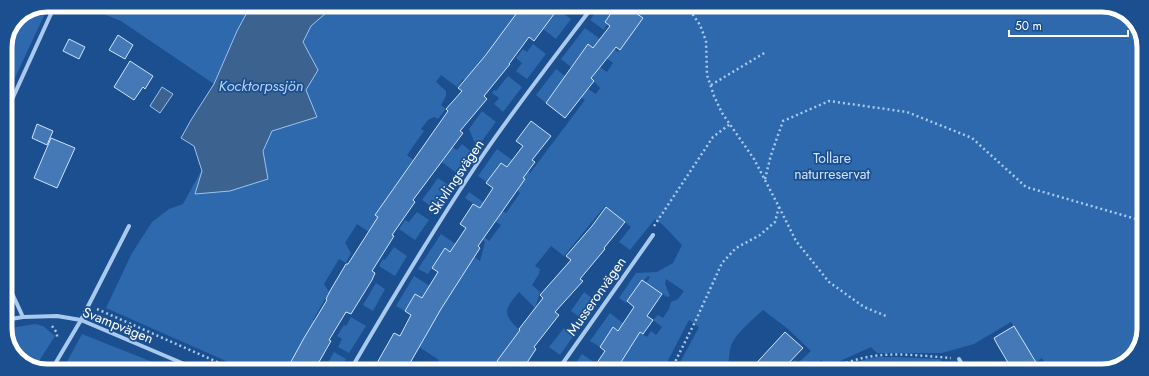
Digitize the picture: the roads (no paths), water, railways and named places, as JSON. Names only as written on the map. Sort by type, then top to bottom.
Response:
[{"type":"street","points":[[12,100],[52,12]]},
{"type":"street","name":"Skivlingsvägen","points":[[354,364],[397,289],[471,174],[589,12]]},
{"type":"street","points":[[55,364],[81,320],[129,226]]},
{"type":"street","name":"Musseronvägen","points":[[562,364],[653,235]]},
{"type":"street","points":[[12,293],[23,317]]},
{"type":"street","name":"Svampvägen","points":[[12,319],[58,316],[81,320],[184,364]]},
{"type":"street","points":[[959,359],[962,364]]},
{"type":"water","name":"Kocktorpssjön","points":[[247,12],[327,12],[311,26],[303,42],[318,70],[306,90],[317,117],[272,131],[263,151],[268,179],[230,191],[195,194],[202,171],[194,146],[181,138],[214,84],[237,31]]},
{"type":"water","points":[[162,87],[173,94],[160,113],[150,106]]},
{"type":"park label","name":"Tollare naturreservat","points":[[832,166]]}]
